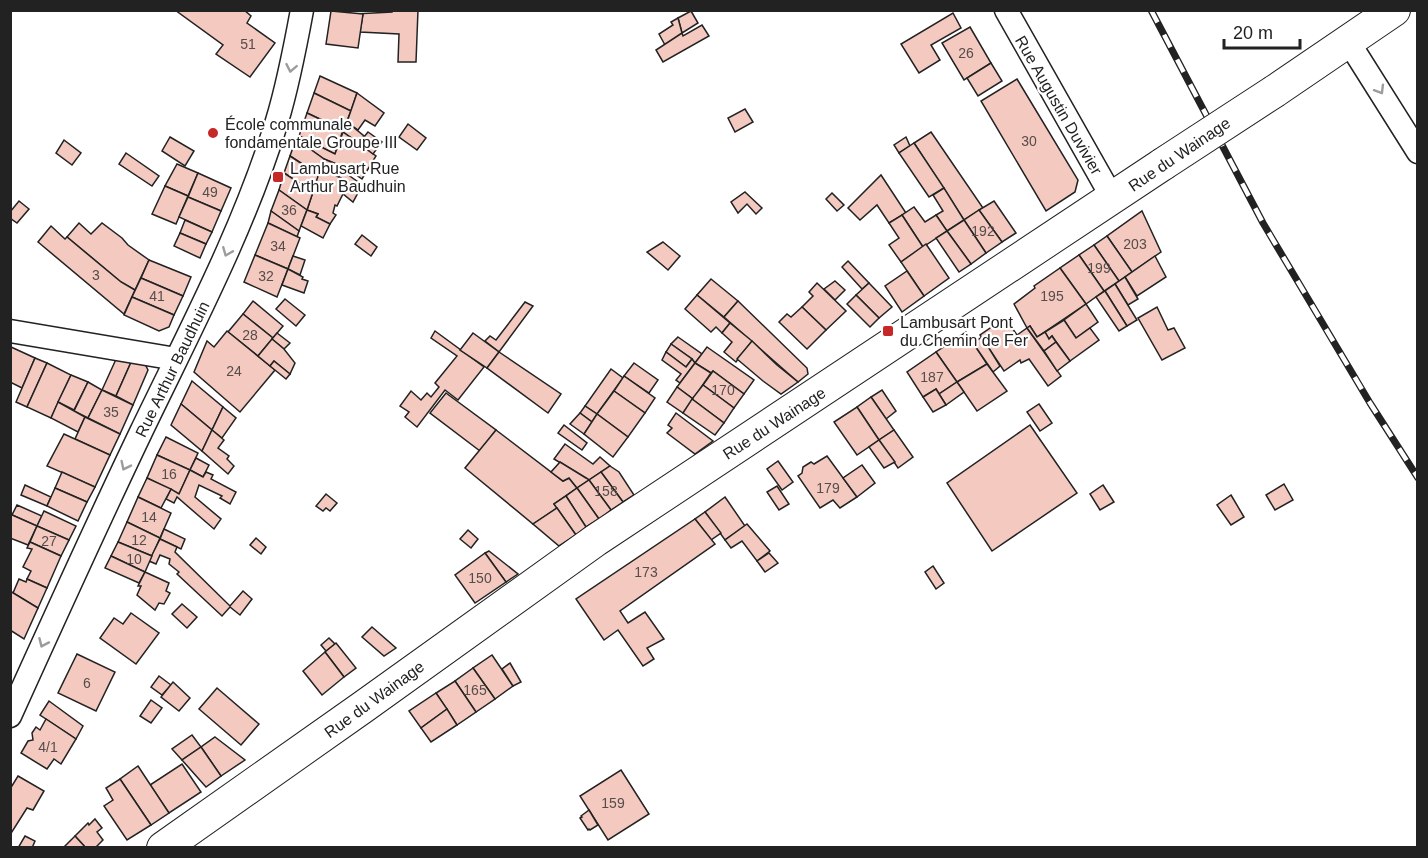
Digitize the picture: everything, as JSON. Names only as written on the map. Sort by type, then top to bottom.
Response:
[{"type":"main road","name":"Rue du Wainage","points":[[163,848],[596,540],[1113,199],[1394,10]]},
{"type":"street","name":"Rue Arthur Baudhuin","points":[[10,716],[91,537],[222,265],[260,172],[277,121],[289,78],[302,10]]},
{"type":"street","name":"Rue Augustin Duvivier","points":[[1006,10],[1113,199]]},
{"type":"street","points":[[1348,40],[1418,152]]},
{"type":"street","points":[[10,331],[176,359]]},
{"type":"building","points":[[175,10],[244,10],[251,16],[247,23],[275,43],[250,77],[216,54],[223,45]]},
{"type":"building","points":[[392,10],[418,10],[416,62],[398,62],[399,34],[360,32],[363,14],[354,14],[392,12]]},
{"type":"building","points":[[331,11],[363,14],[358,48],[326,44]]},
{"type":"building","points":[[691,11],[698,23],[682,33],[678,18]]},
{"type":"building","points":[[953,13],[961,28],[931,45],[940,60],[919,73],[901,44]]},
{"type":"building","points":[[678,18],[682,33],[665,45],[659,34],[673,25],[671,22]]},
{"type":"building","points":[[702,25],[709,36],[663,62],[656,50],[682,33],[683,36]]},
{"type":"building","points":[[970,27],[991,63],[964,80],[942,43]]},
{"type":"building","points":[[991,63],[1002,81],[978,96],[967,78]]},
{"type":"building","points":[[320,76],[357,93],[351,111],[314,93]]},
{"type":"building","points":[[1017,79],[1078,180],[1075,192],[1046,211],[981,101]]},
{"type":"building","points":[[314,93],[351,111],[343,130],[307,113]]},
{"type":"building","points":[[357,93],[384,113],[375,126],[365,120],[358,130],[347,122]]},
{"type":"building","points":[[745,109],[753,122],[735,132],[728,118]]},
{"type":"building","points":[[307,113],[343,130],[335,154],[299,136]]},
{"type":"building","points":[[347,122],[364,136],[359,143],[343,132]]},
{"type":"building","points":[[408,124],[426,138],[417,150],[399,137]]},
{"type":"building","points":[[343,132],[376,156],[362,179],[346,168],[324,159],[296,139],[299,136],[335,154]]},
{"type":"building","points":[[368,132],[382,142],[373,154],[359,143]]},
{"type":"building","points":[[931,132],[983,208],[964,220],[914,143]]},
{"type":"building","points":[[170,137],[194,151],[185,166],[162,151]]},
{"type":"building","points":[[906,137],[910,146],[899,153],[894,145]]},
{"type":"building","points":[[296,139],[324,159],[319,175],[290,156]]},
{"type":"building","points":[[64,140],[81,153],[72,165],[56,153]]},
{"type":"building","points":[[914,143],[944,188],[929,197],[899,153]]},
{"type":"building","points":[[126,153],[159,176],[152,186],[119,164]]},
{"type":"building","points":[[290,156],[319,175],[313,192],[284,173]]},
{"type":"building","points":[[324,159],[346,168],[344,172],[364,186],[360,189],[323,168]]},
{"type":"building","points":[[177,164],[198,173],[188,196],[165,186]]},
{"type":"building","points":[[321,167],[360,189],[353,202],[343,194],[337,206],[335,205],[333,213],[336,215],[330,224],[316,217],[318,214],[307,210]]},
{"type":"building","points":[[198,173],[231,188],[221,211],[188,197]]},
{"type":"building","points":[[284,173],[313,192],[307,210],[279,190]]},
{"type":"building","points":[[881,175],[906,213],[889,223],[877,205],[860,220],[848,208]]},
{"type":"building","points":[[165,186],[188,196],[176,224],[152,214]]},
{"type":"building","points":[[944,188],[964,220],[947,231],[936,215],[943,211],[933,195]]},
{"type":"building","points":[[279,190],[307,210],[299,231],[271,211]]},
{"type":"building","points":[[745,192],[762,208],[756,214],[747,204],[738,213],[731,202]]},
{"type":"building","points":[[832,193],[844,205],[837,211],[826,199]]},
{"type":"building","points":[[188,197],[221,211],[212,232],[179,217]]},
{"type":"building","points":[[19,201],[29,209],[17,223],[10,218],[10,212]]},
{"type":"building","points":[[994,201],[1016,233],[1002,242],[979,210]]},
{"type":"building","points":[[914,207],[925,222],[936,215],[947,231],[923,247],[902,215]]},
{"type":"building","points":[[307,210],[318,214],[316,217],[330,224],[323,238],[301,226]]},
{"type":"building","points":[[979,210],[1002,242],[986,253],[964,220]]},
{"type":"building","points":[[271,211],[299,231],[297,237],[268,223]]},
{"type":"building","points":[[1142,211],[1161,252],[1132,272],[1107,236]]},
{"type":"building","points":[[902,215],[923,247],[901,262],[889,245],[899,238],[889,223]]},
{"type":"building","points":[[185,220],[212,232],[206,244],[180,233]]},
{"type":"building","points":[[964,220],[986,253],[971,264],[947,231]]},
{"type":"building","points":[[79,223],[91,234],[102,223],[149,260],[135,290],[121,282],[67,237]]},
{"type":"building","points":[[268,223],[300,238],[288,269],[255,255]]},
{"type":"building","points":[[51,226],[121,282],[135,290],[124,314],[38,242]]},
{"type":"building","points":[[947,231],[971,264],[959,272],[936,238]]},
{"type":"building","points":[[180,233],[206,244],[200,258],[174,246]]},
{"type":"building","points":[[362,235],[377,247],[371,256],[355,244]]},
{"type":"building","points":[[1107,236],[1132,272],[1119,281],[1094,245]]},
{"type":"building","points":[[663,242],[680,256],[668,270],[647,252]]},
{"type":"building","points":[[926,244],[949,278],[924,296],[901,262]]},
{"type":"building","points":[[1094,245],[1119,281],[1104,291],[1079,255]]},
{"type":"building","points":[[255,255],[288,269],[277,297],[244,282]]},
{"type":"building","points":[[1079,255],[1104,291],[1086,304],[1060,268]]},
{"type":"building","points":[[293,256],[305,260],[300,275],[288,269]]},
{"type":"building","points":[[1155,256],[1166,277],[1137,296],[1125,277]]},
{"type":"building","points":[[149,260],[191,277],[183,296],[141,278]]},
{"type":"building","points":[[848,261],[869,283],[862,289],[842,267]]},
{"type":"building","points":[[1060,268],[1086,304],[1037,337],[1030,326],[1027,328],[1014,304],[1035,288],[1034,286]]},
{"type":"building","points":[[288,269],[308,281],[304,293],[282,285]]},
{"type":"building","points":[[907,271],[924,296],[902,312],[885,286]]},
{"type":"building","points":[[1125,277],[1138,299],[1128,305],[1115,284]]},
{"type":"building","points":[[141,278],[183,296],[174,315],[132,297]]},
{"type":"building","points":[[711,279],[738,301],[724,317],[697,295]]},
{"type":"building","points":[[835,281],[845,290],[835,300],[824,289]]},
{"type":"building","points":[[817,283],[846,311],[826,330],[802,307],[813,296],[809,292]]},
{"type":"building","points":[[869,283],[892,307],[879,318],[856,295]]},
{"type":"building","points":[[1115,284],[1137,320],[1127,326],[1105,291]]},
{"type":"building","points":[[1105,291],[1127,326],[1119,331],[1096,297]]},
{"type":"building","points":[[697,295],[730,323],[722,333],[716,327],[711,332],[685,309]]},
{"type":"building","points":[[856,295],[879,318],[870,327],[847,304]]},
{"type":"building","points":[[132,297],[174,315],[169,327],[159,331],[124,315]]},
{"type":"building","points":[[285,299],[305,315],[296,326],[276,309]]},
{"type":"building","points":[[253,301],[283,326],[273,338],[243,314]]},
{"type":"building","points":[[738,301],[807,368],[808,374],[798,382],[724,317]]},
{"type":"building","points":[[525,302],[533,306],[499,352],[485,341],[490,336],[496,340]]},
{"type":"building","points":[[1086,304],[1098,322],[1076,338],[1064,320]]},
{"type":"building","points":[[802,307],[826,330],[807,349],[779,322],[787,314],[791,317]]},
{"type":"building","points":[[1157,307],[1168,330],[1174,328],[1185,348],[1162,360],[1138,318]]},
{"type":"building","points":[[243,314],[273,338],[258,356],[228,332]]},
{"type":"building","points":[[1005,318],[1017,335],[1027,328],[1061,376],[1048,386],[1029,359],[1021,363],[1020,360],[1004,371],[980,335]]},
{"type":"building","points":[[1064,320],[1076,338],[1090,328],[1099,340],[1070,361],[1052,336],[1049,339],[1045,332]]},
{"type":"building","points":[[730,323],[752,341],[736,362],[724,352],[732,342],[722,333]]},
{"type":"building","points":[[1030,326],[1037,337],[1045,332],[1049,339],[1052,336],[1056,342],[1044,351],[1027,328]]},
{"type":"building","points":[[227,331],[275,370],[240,412],[194,372],[207,341],[214,347]]},
{"type":"building","points":[[435,331],[484,367],[458,400],[445,390],[417,427],[405,417],[409,412],[400,406],[411,391],[421,400],[427,393],[431,397],[439,387],[435,383],[457,356],[431,338]]},
{"type":"building","points":[[966,332],[987,364],[957,382],[936,352]]},
{"type":"building","points":[[277,333],[290,343],[284,349],[272,339]]},
{"type":"building","points":[[473,333],[499,352],[487,368],[460,350]]},
{"type":"building","points":[[678,337],[702,354],[695,363],[671,344]]},
{"type":"building","points":[[982,337],[1000,366],[993,372],[973,343]]},
{"type":"building","points":[[272,339],[295,363],[290,374],[274,361],[270,366],[258,356]]},
{"type":"building","points":[[752,341],[798,382],[781,394],[737,359]]},
{"type":"building","points":[[1056,342],[1070,361],[1057,371],[1044,351]]},
{"type":"building","points":[[671,344],[692,359],[686,367],[666,352]]},
{"type":"building","points":[[11,347],[35,358],[22,388],[10,382]]},
{"type":"building","points":[[707,347],[754,380],[744,394],[713,371],[711,373],[695,363]]},
{"type":"building","points":[[499,352],[561,394],[548,413],[487,368]]},
{"type":"building","points":[[666,352],[686,367],[692,359],[695,363],[680,383],[676,380],[681,374],[662,360]]},
{"type":"building","points":[[936,352],[957,382],[939,394],[936,389],[923,397],[907,372]]},
{"type":"building","points":[[117,357],[132,360],[116,396],[102,390]]},
{"type":"building","points":[[35,358],[47,363],[27,407],[16,402]]},
{"type":"building","points":[[132,360],[144,362],[148,370],[133,405],[116,396]]},
{"type":"building","points":[[274,361],[290,374],[286,379],[270,366]]},
{"type":"building","points":[[47,363],[71,375],[51,418],[27,407]]},
{"type":"building","points":[[634,363],[658,380],[649,393],[624,376]]},
{"type":"building","points":[[695,363],[711,373],[693,399],[677,387]]},
{"type":"building","points":[[987,364],[1007,391],[977,411],[957,382]]},
{"type":"building","points":[[611,369],[623,378],[597,414],[585,406]]},
{"type":"building","points":[[713,371],[744,394],[734,408],[703,385]]},
{"type":"building","points":[[71,375],[88,382],[74,410],[58,402]]},
{"type":"building","points":[[624,376],[655,398],[645,413],[614,391]]},
{"type":"building","points":[[192,381],[223,407],[212,430],[181,404]]},
{"type":"building","points":[[88,382],[102,390],[88,418],[74,411]]},
{"type":"building","points":[[957,382],[964,392],[946,405],[939,394]]},
{"type":"building","points":[[703,385],[734,408],[724,423],[692,399]]},
{"type":"building","points":[[677,387],[693,399],[683,413],[667,402]]},
{"type":"building","points":[[936,389],[946,405],[933,412],[923,397]]},
{"type":"building","points":[[102,390],[133,405],[120,434],[88,418]]},
{"type":"building","points":[[882,390],[896,411],[886,419],[871,397]]},
{"type":"building","points":[[614,391],[645,413],[628,437],[597,414]]},
{"type":"building","points":[[446,393],[496,430],[480,451],[430,413]]},
{"type":"building","points":[[871,397],[894,430],[879,440],[857,407]]},
{"type":"building","points":[[692,399],[724,423],[715,435],[683,413]]},
{"type":"building","points":[[58,402],[85,417],[78,432],[51,418]]},
{"type":"building","points":[[181,404],[212,430],[202,451],[171,425]]},
{"type":"building","points":[[1039,404],[1052,423],[1040,431],[1027,412]]},
{"type":"building","points":[[585,406],[597,414],[592,422],[580,413]]},
{"type":"building","points":[[223,407],[236,418],[222,438],[212,430]]},
{"type":"building","points":[[857,407],[879,440],[857,455],[834,422]]},
{"type":"building","points":[[580,413],[592,422],[584,434],[570,424]]},
{"type":"building","points":[[676,413],[713,441],[695,454],[667,433],[672,428],[668,425]]},
{"type":"building","points":[[597,414],[628,437],[613,457],[584,434]]},
{"type":"building","points":[[85,417],[120,434],[110,455],[75,439]]},
{"type":"building","points":[[564,425],[587,443],[582,450],[558,433]]},
{"type":"building","points":[[1030,425],[1077,493],[992,551],[947,483]]},
{"type":"building","points":[[212,430],[224,440],[218,448],[229,456],[227,459],[234,466],[228,474],[202,451]]},
{"type":"building","points":[[496,430],[563,481],[569,478],[577,488],[554,504],[557,508],[533,524],[465,468]]},
{"type":"building","points":[[894,430],[913,457],[898,468],[879,440]]},
{"type":"building","points":[[64,434],[110,455],[95,487],[47,466]]},
{"type":"building","points":[[166,437],[198,453],[190,470],[157,455]]},
{"type":"building","points":[[879,440],[895,462],[884,468],[869,447]]},
{"type":"building","points":[[565,444],[593,464],[600,457],[610,466],[589,480],[554,459]]},
{"type":"building","points":[[157,455],[190,470],[179,494],[147,478]]},
{"type":"building","points":[[827,456],[857,497],[840,508],[833,500],[820,508],[798,476],[802,473],[803,467],[811,462],[814,464]]},
{"type":"building","points":[[196,458],[209,465],[203,477],[190,470]]},
{"type":"building","points":[[778,461],[793,482],[782,490],[767,469]]},
{"type":"building","points":[[560,462],[589,480],[577,488],[569,478],[563,481],[551,472]]},
{"type":"building","points":[[862,465],[875,483],[857,497],[843,478]]},
{"type":"building","points":[[610,466],[619,472],[634,495],[623,502],[601,472]]},
{"type":"building","points":[[190,470],[203,477],[206,472],[213,475],[211,479],[236,492],[230,504],[220,498],[222,496],[199,485],[195,497],[221,519],[214,529],[177,497],[174,503],[166,499],[171,489],[179,494]]},
{"type":"building","points":[[62,472],[95,487],[87,502],[55,488]]},
{"type":"building","points":[[601,472],[623,502],[611,510],[589,480]]},
{"type":"building","points":[[147,478],[171,489],[161,508],[138,497]]},
{"type":"building","points":[[589,480],[611,510],[599,519],[577,488]]},
{"type":"building","points":[[1284,484],[1293,500],[1275,510],[1266,495]]},
{"type":"building","points":[[25,485],[51,497],[47,506],[21,495]]},
{"type":"building","points":[[1103,485],[1114,502],[1100,510],[1090,494]]},
{"type":"building","points":[[777,486],[789,504],[779,510],[767,492]]},
{"type":"building","points":[[55,488],[87,502],[78,521],[47,506]]},
{"type":"building","points":[[577,488],[599,519],[586,527],[566,496]]},
{"type":"building","points":[[326,494],[337,503],[330,511],[326,508],[323,511],[316,506]]},
{"type":"building","points":[[1231,495],[1244,517],[1231,525],[1217,505]]},
{"type":"building","points":[[566,496],[586,527],[576,535],[554,504]]},
{"type":"building","points":[[138,497],[171,513],[160,538],[127,522]]},
{"type":"building","points":[[725,497],[745,526],[725,540],[705,512]]},
{"type":"building","points":[[17,505],[42,516],[37,526],[12,515]]},
{"type":"building","points":[[557,508],[576,535],[559,546],[533,524]]},
{"type":"building","points":[[44,511],[76,526],[69,540],[37,526]]},
{"type":"building","points":[[705,512],[721,533],[711,540],[695,519]]},
{"type":"building","points":[[10,514],[37,526],[28,545],[10,538]]},
{"type":"building","points":[[695,519],[715,544],[620,611],[628,623],[645,612],[664,639],[647,648],[654,659],[643,666],[618,630],[604,640],[576,599]]},
{"type":"building","points":[[127,522],[160,538],[152,556],[118,542]]},
{"type":"building","points":[[747,524],[770,551],[757,561],[742,541],[731,548],[725,540]]},
{"type":"building","points":[[37,526],[69,540],[61,556],[30,542]]},
{"type":"building","points":[[164,529],[185,539],[181,549],[160,539]]},
{"type":"building","points":[[468,530],[478,539],[471,548],[460,539]]},
{"type":"building","points":[[256,538],[266,547],[261,554],[250,545]]},
{"type":"building","points":[[160,539],[177,547],[175,552],[230,606],[243,591],[252,599],[240,615],[230,607],[222,616],[177,574],[179,572],[169,564],[170,559],[160,555],[156,564],[149,561]]},
{"type":"building","points":[[30,542],[61,556],[47,588],[27,579],[31,571],[23,567],[32,549],[27,548]]},
{"type":"building","points":[[118,542],[152,556],[145,572],[111,556]]},
{"type":"building","points":[[489,551],[518,574],[506,582],[485,553]]},
{"type":"building","points":[[485,553],[506,582],[475,603],[455,575]]},
{"type":"building","points":[[769,553],[778,563],[765,572],[757,561]]},
{"type":"building","points":[[111,556],[145,572],[139,583],[105,568]]},
{"type":"building","points":[[933,566],[944,583],[936,589],[925,572]]},
{"type":"building","points":[[145,572],[169,583],[166,591],[170,593],[164,604],[159,603],[155,610],[137,595],[141,586],[138,586]]},
{"type":"building","points":[[19,579],[26,582],[27,579],[47,588],[38,608],[13,593]]},
{"type":"building","points":[[10,591],[38,608],[24,639],[10,630]]},
{"type":"building","points":[[182,604],[197,617],[187,628],[172,614]]},
{"type":"building","points":[[131,613],[159,633],[136,664],[100,638],[114,618],[123,624]]},
{"type":"building","points":[[372,627],[396,648],[384,656],[362,637]]},
{"type":"building","points":[[329,638],[335,644],[326,651],[321,645]]},
{"type":"building","points":[[336,643],[356,668],[344,677],[325,652]]},
{"type":"building","points":[[325,652],[344,677],[322,695],[303,671]]},
{"type":"building","points":[[77,654],[115,672],[96,711],[58,693]]},
{"type":"building","points":[[492,655],[513,686],[495,699],[473,668]]},
{"type":"building","points":[[510,663],[521,682],[513,686],[502,669]]},
{"type":"building","points":[[473,668],[495,699],[476,712],[455,681]]},
{"type":"building","points":[[159,676],[171,685],[162,695],[151,687]]},
{"type":"building","points":[[455,681],[476,712],[457,725],[436,693]]},
{"type":"building","points":[[173,682],[190,698],[179,711],[161,697]]},
{"type":"building","points":[[217,688],[259,724],[241,745],[199,709]]},
{"type":"building","points":[[436,693],[447,709],[421,728],[409,711]]},
{"type":"building","points":[[151,700],[162,708],[151,723],[140,716]]},
{"type":"building","points":[[49,701],[83,726],[76,739],[40,715]]},
{"type":"building","points":[[447,709],[457,725],[431,742],[421,728]]},
{"type":"building","points":[[46,719],[76,739],[61,764],[54,759],[47,769],[21,753],[28,741],[33,740],[32,733],[36,727],[40,730]]},
{"type":"building","points":[[192,735],[201,747],[182,760],[172,749]]},
{"type":"building","points":[[215,737],[245,760],[221,776],[201,747]]},
{"type":"building","points":[[201,747],[221,776],[206,787],[182,760]]},
{"type":"building","points":[[182,764],[201,792],[169,813],[150,785]]},
{"type":"building","points":[[138,766],[169,813],[151,825],[120,779]]},
{"type":"building","points":[[621,770],[649,814],[608,840],[580,796]]},
{"type":"building","points":[[18,776],[44,791],[33,810],[27,808],[10,835],[10,789]]},
{"type":"building","points":[[120,779],[151,825],[127,840],[104,806],[113,800],[106,788]]},
{"type":"building","points":[[589,810],[598,825],[588,830],[580,818]]},
{"type":"building","points":[[95,819],[102,828],[97,832],[103,840],[95,848],[86,848],[75,836]]},
{"type":"building","points":[[25,836],[35,841],[32,848],[18,848]]},
{"type":"building","points":[[75,836],[86,848],[63,848]]},
{"type":"railway","points":[[1151,10],[1263,223],[1370,403],[1418,478]]},
{"type":"place","name":"École communale fondamentale Groupe III","points":[[213,133]]},
{"type":"place","name":"Lambusart Rue Arthur Baudhuin","points":[[278,177]]},
{"type":"place","name":"Lambusart Pont du Chemin de Fer","points":[[888,331]]}]
